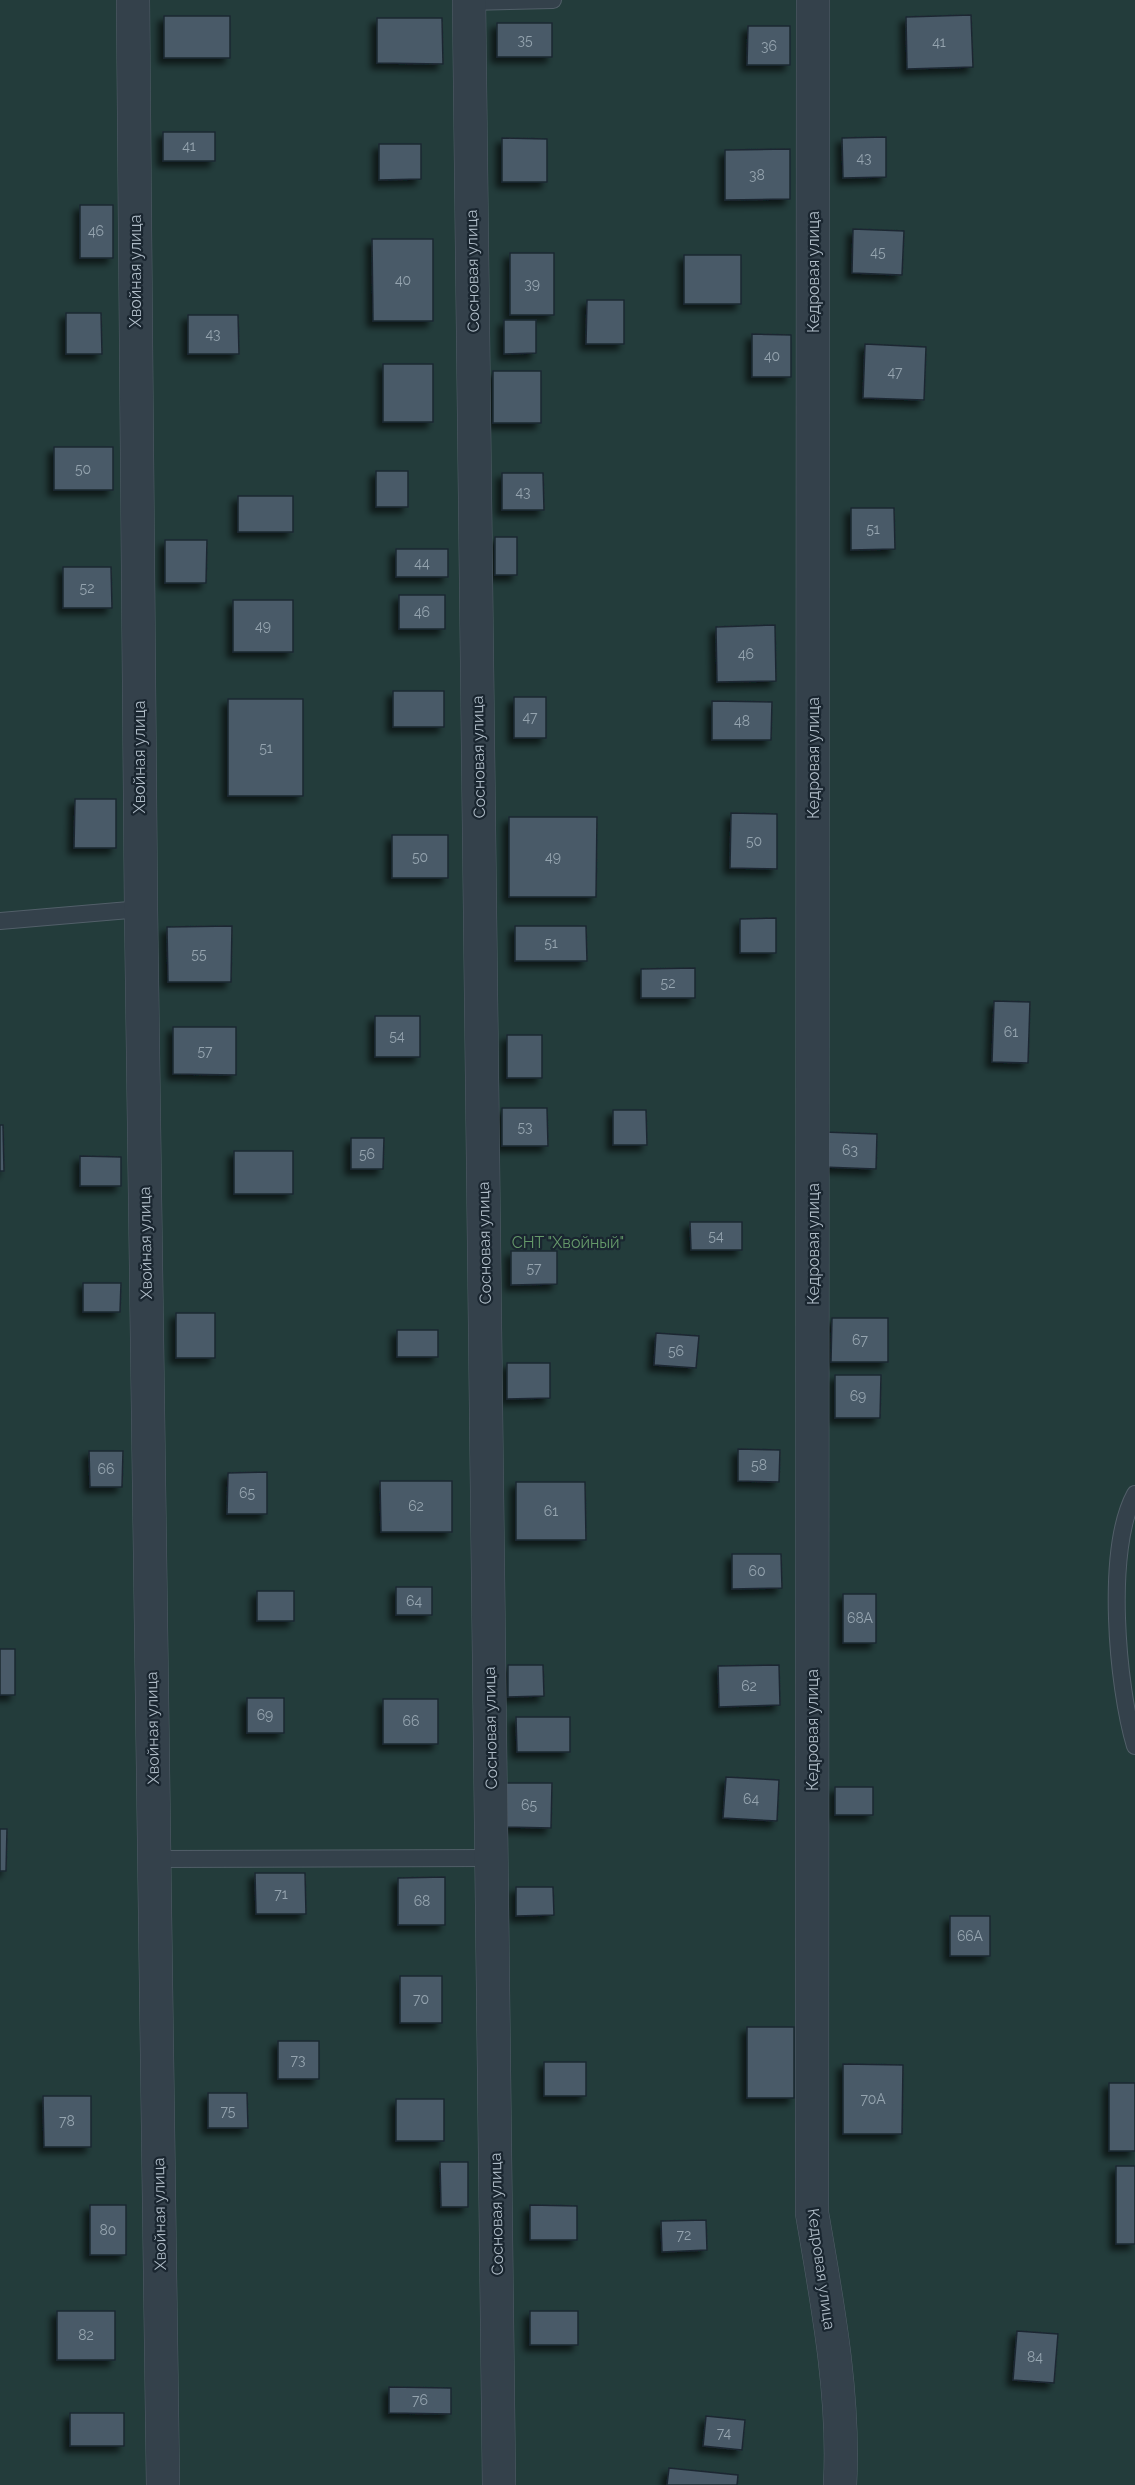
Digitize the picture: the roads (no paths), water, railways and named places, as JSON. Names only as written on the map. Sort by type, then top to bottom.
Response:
[{"type":"street","name":"Хвойная улица","points":[[133,0],[141,909],[163,2485]]},
{"type":"street","name":"Кедровая улица","points":[[813,0],[812,2213],[831,2324],[842,2456],[840,2485]]},
{"type":"street","name":"Сосновая улица","points":[[469,1],[499,2485]]},
{"type":"lane","points":[[469,1],[553,0]]},
{"type":"lane","points":[[0,921],[141,909]]},
{"type":"lane","points":[[1135,1494],[1129,1506],[1119,1554],[1117,1652],[1135,1746]]},
{"type":"lane","points":[[154,1859],[492,1858]]},
{"type":"park label","name":"СНТ \"Хвойный\"","points":[[568,1242]]}]
